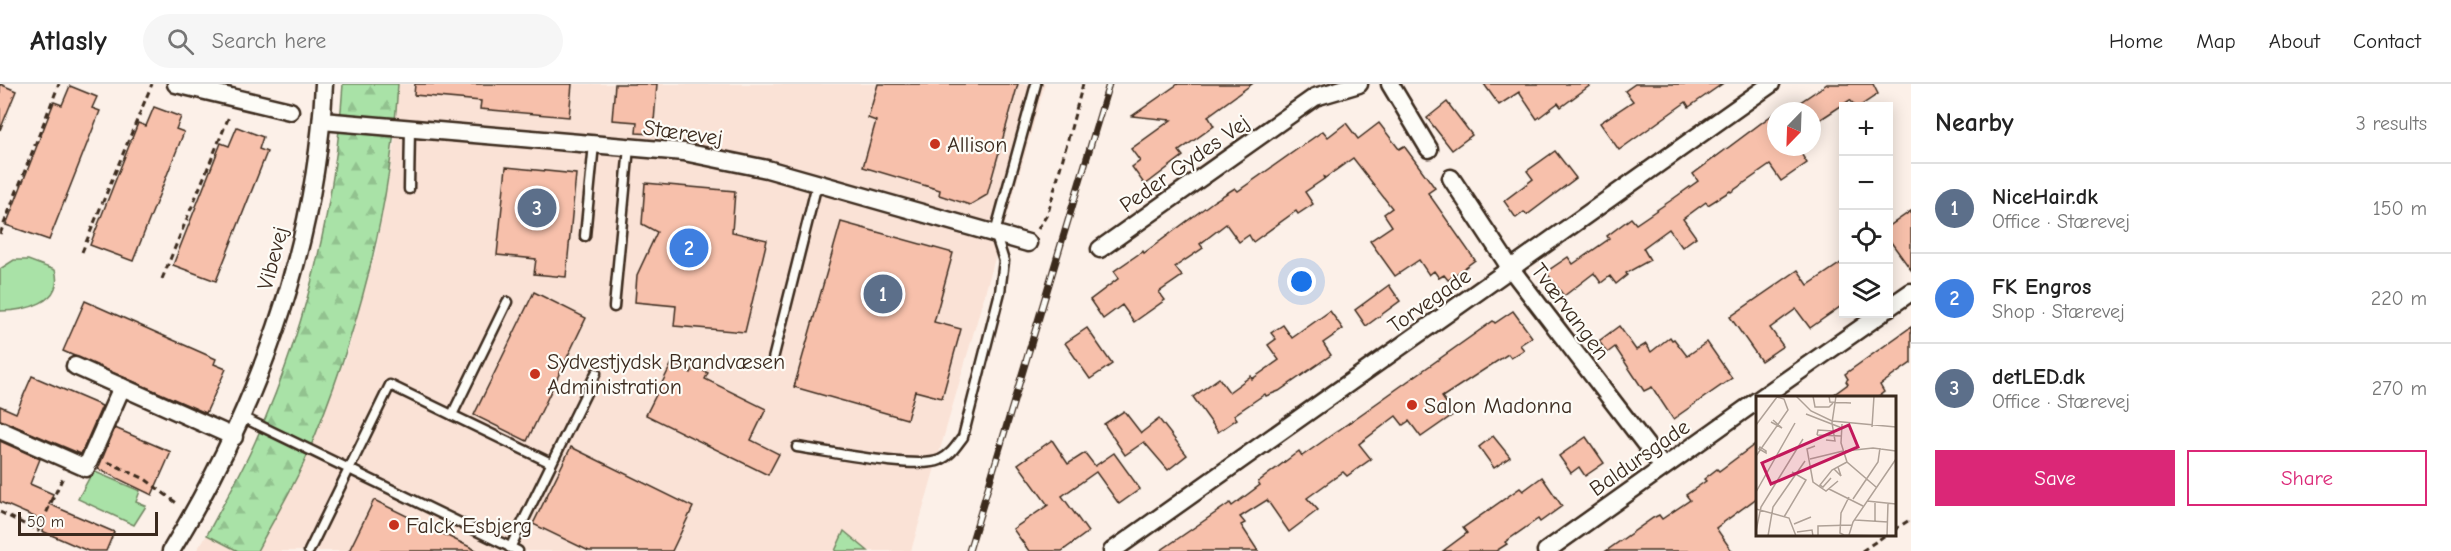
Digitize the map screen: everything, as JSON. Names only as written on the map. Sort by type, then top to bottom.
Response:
[{"type":"street","points":[[176,84],[290,111]]},
{"type":"street","name":"Vibevej","points":[[171,551],[193,515],[234,437],[262,367],[289,286],[309,204],[322,121],[324,84]]},
{"type":"street","name":"Peder Gydes Vej","points":[[1100,249],[1315,98],[1359,84]]},
{"type":"street","points":[[1389,84],[1429,149]]},
{"type":"street","name":"Torvegade","points":[[1112,551],[1771,84]]},
{"type":"street","name":"Stærevej","points":[[322,121],[684,152],[767,169],[1028,243]]},
{"type":"street","name":"Tværvangen","points":[[1451,178],[1511,269],[1663,467]]},
{"type":"street","points":[[1893,305],[1911,292]]},
{"type":"street","name":"Baldursgade","points":[[1763,396],[1875,318]]},
{"type":"street","points":[[75,366],[234,437]]},
{"type":"street","points":[[0,430],[86,468],[122,387]]},
{"type":"street","name":"Baldursgade","points":[[1546,551],[1756,401]]},
{"type":"lane","points":[[797,447],[911,463],[939,461],[952,452],[963,437],[1000,292],[1004,261],[995,233],[1036,84]]},
{"type":"lane","points":[[409,189],[410,128]]},
{"type":"lane","points":[[585,236],[594,144]]},
{"type":"lane","points":[[614,307],[629,147]]},
{"type":"lane","points":[[772,363],[817,184]]},
{"type":"lane","points":[[452,415],[507,302]]},
{"type":"lane","points":[[242,417],[514,549],[551,463],[596,373]]},
{"type":"lane","points":[[309,551],[390,385],[551,463]]},
{"type":"path","points":[[0,234],[59,84]]},
{"type":"path","points":[[82,252],[152,84]]},
{"type":"path","points":[[1028,243],[1048,213],[1083,84]]},
{"type":"path","points":[[162,279],[236,98]]},
{"type":"path","points":[[92,455],[145,479],[193,515]]},
{"type":"path","points":[[0,512],[38,531],[70,461]]},
{"type":"path","points":[[1896,529],[1911,519]]},
{"type":"path","points":[[1862,551],[1884,536]]},
{"type":"shaded area","points":[[398,84],[1045,84],[911,551],[257,551],[305,460],[346,357],[376,250],[395,141]]},
{"type":"shaded area","points":[[207,535],[238,551],[196,551]]},
{"type":"green space","points":[[343,84],[398,84],[394,133],[379,228],[341,367],[306,458],[257,551],[238,551],[207,535],[255,442],[289,356],[303,312],[325,222],[339,130]]},
{"type":"green space","points":[[14,260],[28,260],[55,270],[54,290],[40,303],[31,307],[0,311],[0,269]]},
{"type":"green space","points":[[93,471],[140,491],[136,502],[146,506],[134,525],[78,499]]},
{"type":"green space","points":[[844,531],[868,551],[835,551]]},
{"type":"building","points":[[0,84],[16,91],[0,130]]},
{"type":"building","points":[[415,84],[572,84],[569,117],[480,109],[481,101],[414,95]]},
{"type":"building","points":[[615,84],[657,84],[653,134],[636,133],[637,122],[612,120]]},
{"type":"building","name":"Allison","points":[[878,84],[1018,84],[987,195],[970,205],[939,195],[940,190],[863,167],[876,121],[868,118]]},
{"type":"building","points":[[1178,84],[1252,84],[1208,116],[1214,126],[1179,151],[1183,156],[1145,185],[1132,167],[1140,161],[1131,149],[1171,120],[1132,116]]},
{"type":"building","points":[[1484,84],[1592,84],[1561,107],[1558,103],[1537,119],[1519,92],[1499,105]]},
{"type":"building","points":[[1635,84],[1722,84],[1689,107],[1686,102],[1619,150],[1600,123],[1633,101],[1625,91]]},
{"type":"building","points":[[1827,84],[1873,84],[1878,94],[1866,102],[1850,100],[1839,102],[1839,107],[1821,119],[1821,102],[1800,102]]},
{"type":"building","points":[[70,86],[97,97],[92,108],[100,111],[49,240],[6,225],[54,102],[62,105]]},
{"type":"building","points":[[1447,102],[1472,135],[1452,150],[1427,118]]},
{"type":"building","points":[[154,107],[181,117],[176,129],[184,132],[133,261],[90,245],[138,123],[146,126]]},
{"type":"building","points":[[1767,119],[1767,156],[1803,156],[1807,163],[1781,181],[1770,165],[1731,192],[1708,205],[1706,202],[1683,219],[1696,237],[1682,247],[1669,229],[1643,248],[1650,260],[1626,273],[1627,275],[1616,284],[1610,276],[1601,283],[1594,273],[1564,296],[1546,272],[1568,257],[1573,264],[1609,239],[1607,236],[1631,218],[1636,224],[1698,181],[1693,174]]},
{"type":"building","points":[[1346,123],[1358,139],[1379,123],[1399,149],[1404,146],[1435,188],[1428,193],[1475,260],[1448,280],[1444,275],[1439,278],[1434,271],[1429,275],[1419,260],[1395,276],[1370,241],[1392,226],[1384,214],[1392,208],[1353,158],[1325,178],[1323,176],[1324,179],[1305,192],[1313,204],[1298,214],[1296,211],[1253,242],[1249,235],[1239,242],[1226,224],[1200,244],[1203,248],[1175,267],[1182,276],[1159,292],[1165,300],[1134,322],[1122,305],[1103,319],[1090,300],[1119,278],[1114,271],[1143,251],[1144,253],[1214,201],[1235,188],[1238,191],[1323,131],[1328,137]]},
{"type":"building","points":[[237,127],[263,137],[259,149],[267,152],[216,281],[173,265],[221,143],[229,146]]},
{"type":"building","points":[[1555,151],[1576,178],[1527,215],[1524,212],[1516,218],[1504,201],[1533,179],[1527,171]]},
{"type":"building","points":[[506,167],[576,174],[566,277],[534,274],[536,259],[497,255]]},
{"type":"building","points":[[645,183],[735,191],[732,232],[767,240],[745,332],[674,326],[676,306],[635,302],[637,275],[657,232],[642,224]]},
{"type":"building","points":[[1911,211],[1911,270],[1893,245],[1893,224]]},
{"type":"building","points":[[841,222],[953,253],[934,322],[961,329],[942,398],[915,391],[907,419],[794,387]]},
{"type":"building","points":[[1839,264],[1839,308],[1810,328],[1796,309],[1770,328],[1783,346],[1761,361],[1730,317],[1798,270],[1808,285]]},
{"type":"building","points":[[1389,285],[1400,301],[1366,326],[1355,310]]},
{"type":"building","points":[[534,292],[586,318],[527,441],[474,415]]},
{"type":"building","points":[[85,301],[216,359],[214,364],[226,369],[206,413],[63,351]]},
{"type":"building","points":[[1330,311],[1343,329],[1323,343],[1331,355],[1279,391],[1266,396],[1265,394],[1234,415],[1237,419],[1218,432],[1193,397],[1219,378],[1229,392],[1251,376],[1252,379],[1279,360],[1268,345],[1276,339],[1271,333],[1283,325],[1292,338]]},
{"type":"building","points":[[1513,311],[1532,337],[1520,345],[1524,350],[1511,358],[1508,354],[1442,397],[1454,414],[1421,437],[1409,421],[1403,425],[1396,416],[1359,444],[1371,459],[1347,476],[1343,472],[1307,498],[1318,510],[1289,532],[1267,500],[1240,517],[1245,523],[1241,525],[1258,551],[1160,551],[1230,503],[1232,506],[1260,485],[1258,482],[1299,451],[1302,456],[1493,321],[1495,323]]},
{"type":"building","points":[[1619,326],[1636,350],[1646,344],[1651,352],[1670,337],[1687,356],[1707,342],[1732,378],[1673,419],[1652,387],[1644,391],[1615,347],[1607,353],[1599,341]]},
{"type":"building","points":[[1911,327],[1911,363],[1880,385],[1884,392],[1879,396],[1832,396],[1848,384],[1845,374]]},
{"type":"building","points":[[1087,328],[1112,364],[1090,379],[1065,343]]},
{"type":"building","points":[[672,363],[691,373],[694,367],[708,373],[705,379],[766,409],[751,440],[779,454],[768,475],[646,415]]},
{"type":"building","points":[[32,376],[102,406],[81,454],[0,420],[0,406],[16,413]]},
{"type":"building","points":[[1124,411],[1141,433],[1159,419],[1187,455],[1168,470],[1144,442],[1125,455],[1104,424]]},
{"type":"building","points":[[115,428],[171,452],[152,495],[98,469]]},
{"type":"building","points":[[1493,436],[1510,457],[1494,468],[1479,447]]},
{"type":"building","points":[[1586,437],[1604,463],[1585,476],[1579,467],[1571,473],[1559,456]]},
{"type":"building","points":[[1052,440],[1068,464],[1085,453],[1095,466],[1114,453],[1140,489],[1119,504],[1096,472],[1062,496],[1088,532],[1062,551],[1029,551],[1013,529],[1048,505],[1018,464]]},
{"type":"building","points":[[0,441],[40,459],[30,484],[53,494],[49,504],[114,532],[106,551],[88,551],[42,531],[46,522],[0,502]]},
{"type":"building","points":[[1756,443],[1756,498],[1716,528],[1732,551],[1606,551],[1653,518],[1659,515],[1662,519],[1690,500],[1686,495],[1706,481],[1704,479],[1717,469],[1719,471]]},
{"type":"building","points":[[571,447],[693,507],[672,551],[589,551],[533,524]]},
{"type":"building","points":[[1542,477],[1562,506],[1540,522],[1538,519],[1496,551],[1443,551],[1467,533],[1463,528],[1520,488],[1523,491]]},
{"type":"building","name":"Falck Esbjerg","points":[[374,500],[478,551],[349,551]]},
{"type":"railway","points":[[969,551],[1109,84]]},
{"type":"place","name":"Allison","points":[[935,144]]},
{"type":"place","name":"detLED.dk","points":[[537,208]]},
{"type":"place","name":"FK Engros","points":[[689,248]]},
{"type":"place","name":"NiceHair.dk","points":[[883,294]]},
{"type":"place","name":"Sydvestjydsk Brandvæsen Administration","points":[[535,374]]},
{"type":"place","name":"Salon Madonna","points":[[1412,405]]},
{"type":"place","name":"Falck Esbjerg","points":[[394,525]]}]
